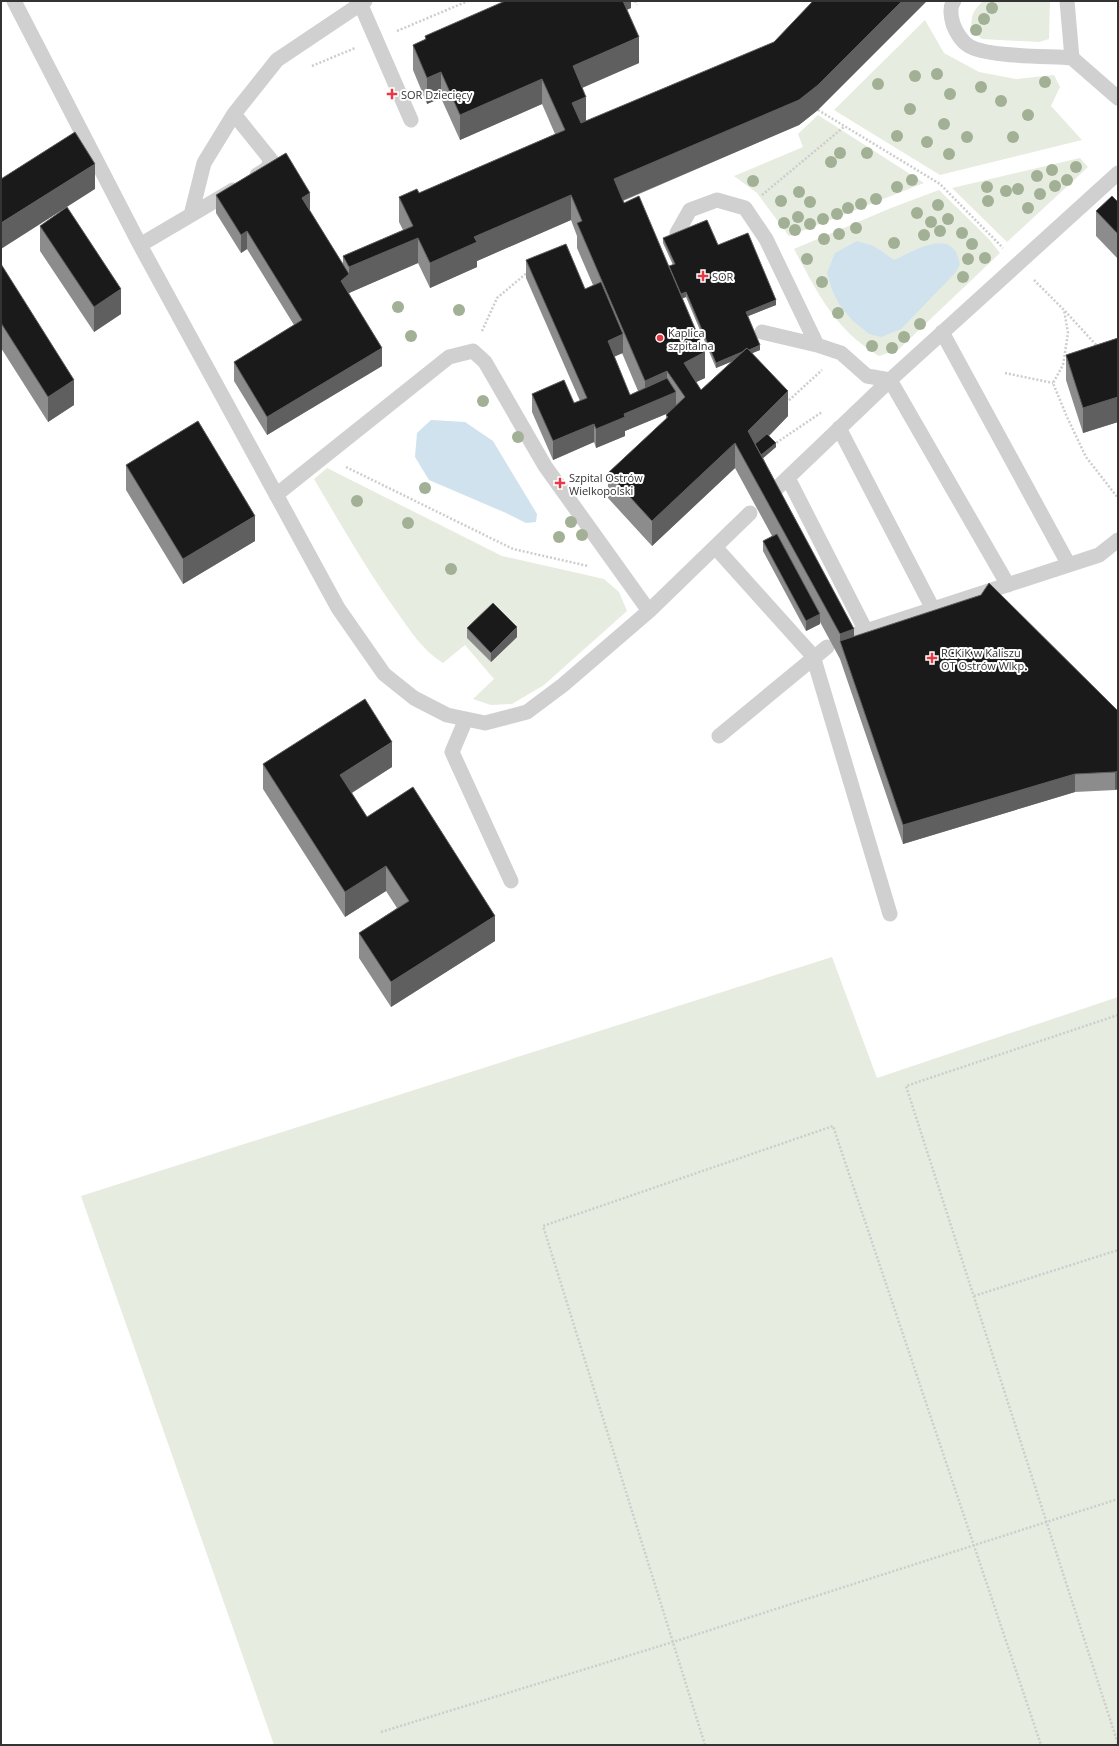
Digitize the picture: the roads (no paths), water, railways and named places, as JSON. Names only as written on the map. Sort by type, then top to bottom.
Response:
[{"type":"lane","points":[[14,1],[140,245],[338,608],[384,674],[414,698],[448,715],[485,723],[527,712],[563,685],[649,611],[716,548],[750,513]]},
{"type":"lane","points":[[954,1],[952,3],[950,16],[957,34],[968,46],[984,52],[1072,58],[1118,98]]},
{"type":"lane","points":[[1067,1],[1072,58]]},
{"type":"lane","points":[[191,216],[204,163],[234,114],[277,60],[362,2],[411,120]]},
{"type":"lane","points":[[140,245],[191,216],[267,169],[271,160],[234,114]]},
{"type":"lane","points":[[1118,173],[942,332],[782,483],[860,633],[1099,555],[1118,540]]},
{"type":"lane","points":[[678,237],[677,234],[690,210],[717,200],[745,208],[766,239],[818,345]]},
{"type":"lane","points":[[762,332],[818,345],[841,353],[867,376],[890,380]]},
{"type":"lane","points":[[942,332],[1069,565]]},
{"type":"lane","points":[[276,495],[449,357],[473,351],[485,362],[546,466],[649,611]]},
{"type":"lane","points":[[890,380],[1008,584]]},
{"type":"lane","points":[[839,428],[933,609]]},
{"type":"lane","points":[[716,548],[813,656],[890,914]]},
{"type":"lane","points":[[719,736],[813,656],[827,647]]},
{"type":"lane","points":[[466,719],[452,752],[511,881]]},
{"type":"water","points":[[857,241],[874,246],[894,260],[926,246],[943,244],[951,246],[956,252],[960,264],[956,272],[901,329],[881,337],[869,334],[852,320],[839,304],[832,290],[827,273],[835,253]]},
{"type":"water","points":[[431,420],[465,422],[493,441],[537,514],[536,522],[526,523],[429,480],[415,457],[417,433]]},
{"type":"place","name":"SOR Dziecięcy","points":[[392,94]]},
{"type":"place","name":"SOR","points":[[703,276]]},
{"type":"place","name":"Kaplica szpitalna","points":[[660,338]]},
{"type":"place","name":"Szpital Ostrów Wielkopolski","points":[[560,483]]},
{"type":"place","name":"RCKiK w Kaliszu OT Ostrów Wlkp.","points":[[932,658]]}]
